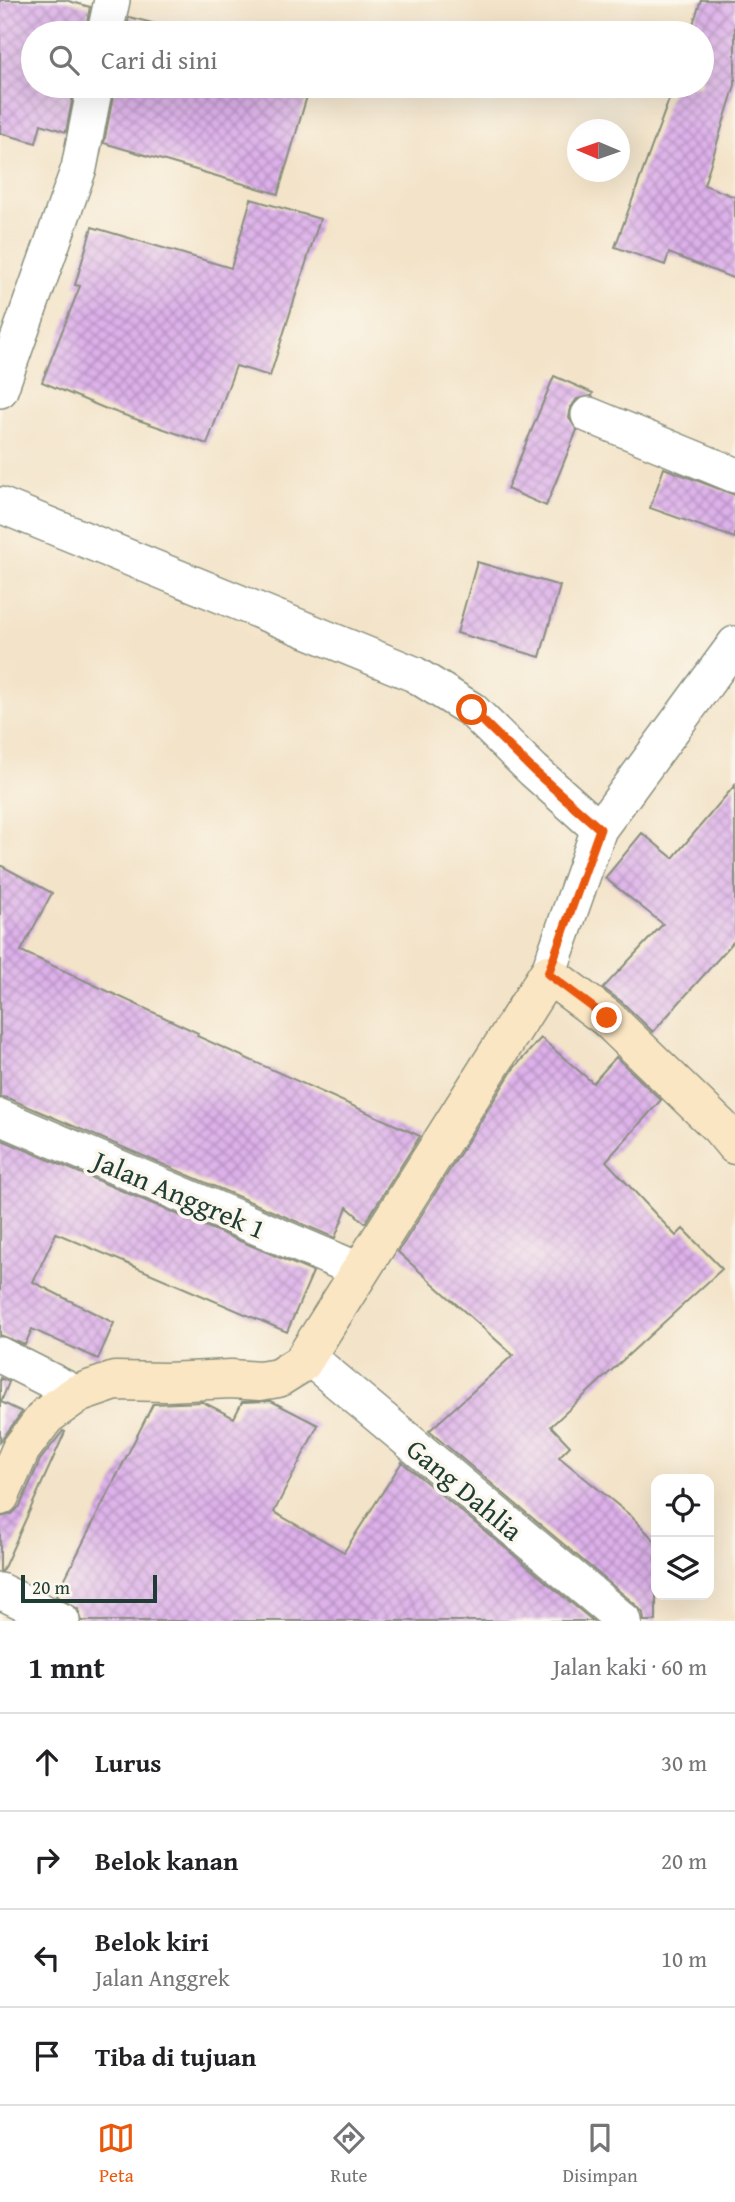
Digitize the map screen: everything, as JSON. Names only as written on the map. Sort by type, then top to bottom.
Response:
[{"type":"street","points":[[108,21],[112,0]]},
{"type":"street","points":[[0,390],[79,167],[93,98]]},
{"type":"street","points":[[589,415],[735,475]]},
{"type":"street","points":[[0,505],[414,674],[472,710],[533,770],[600,829]]},
{"type":"street","points":[[0,1496],[21,1448],[46,1416],[77,1394],[115,1381],[260,1381],[278,1378],[302,1363],[548,974],[600,829],[735,644]]},
{"type":"street","points":[[548,974],[607,1018],[720,1127],[735,1145]]},
{"type":"street","name":"Jalan Anggrek 1","points":[[0,1118],[361,1271]]},
{"type":"street","points":[[0,1354],[77,1394]]},
{"type":"street","name":"Gang Dahlia","points":[[307,1356],[624,1621]]},
{"type":"street","points":[[0,1591],[62,1621]]},
{"type":"building","points":[[0,0],[65,0],[90,7],[87,21],[21,21],[21,98],[73,98],[66,132],[41,124],[36,143],[0,133]]},
{"type":"building","points":[[701,0],[735,0],[735,85],[704,185],[735,197],[735,279],[669,253],[665,265],[615,247],[670,98],[714,98],[714,21],[694,21]]},
{"type":"building","points":[[129,17],[144,21],[128,21]]},
{"type":"building","points":[[113,98],[306,98],[278,194],[104,143]]},
{"type":"building","points":[[251,199],[320,219],[270,376],[236,366],[207,444],[104,408],[42,382],[80,286],[75,285],[92,227],[231,268]]},
{"type":"building","points":[[554,376],[593,393],[592,396],[577,399],[571,407],[569,418],[577,430],[546,506],[507,489]]},
{"type":"building","points":[[664,468],[735,495],[735,538],[650,508]]},
{"type":"building","points":[[477,562],[560,586],[540,657],[457,633]]},
{"type":"building","points":[[735,785],[735,940],[653,1032],[603,988],[663,924],[605,878],[642,833],[673,858]]},
{"type":"building","points":[[0,865],[52,893],[21,951],[198,1033],[197,1036],[420,1136],[365,1223],[347,1207],[335,1238],[8,1098],[0,1097]]},
{"type":"building","points":[[541,1038],[593,1083],[616,1057],[661,1100],[606,1161],[676,1236],[683,1229],[722,1269],[551,1426],[570,1446],[559,1457],[631,1516],[651,1537],[651,1600],[656,1600],[656,1621],[644,1621],[643,1613],[637,1606],[429,1431],[513,1355],[398,1252],[514,1068]]},
{"type":"building","points":[[0,1139],[313,1272],[287,1332],[56,1233],[33,1282],[114,1323],[98,1359],[32,1329],[25,1345],[0,1335]]},
{"type":"building","points":[[0,1378],[9,1382],[1,1402],[22,1412],[0,1442]]},
{"type":"building","points":[[271,1401],[318,1425],[274,1512],[344,1552],[402,1462],[593,1621],[82,1621],[78,1609],[56,1596],[153,1404],[203,1402],[234,1418],[242,1402]]},
{"type":"building","points":[[63,1431],[65,1432],[2,1572],[0,1517],[12,1514],[20,1506],[40,1460]]},
{"type":"route","points":[[472,710],[533,770],[600,829],[548,974],[607,1018]]}]
